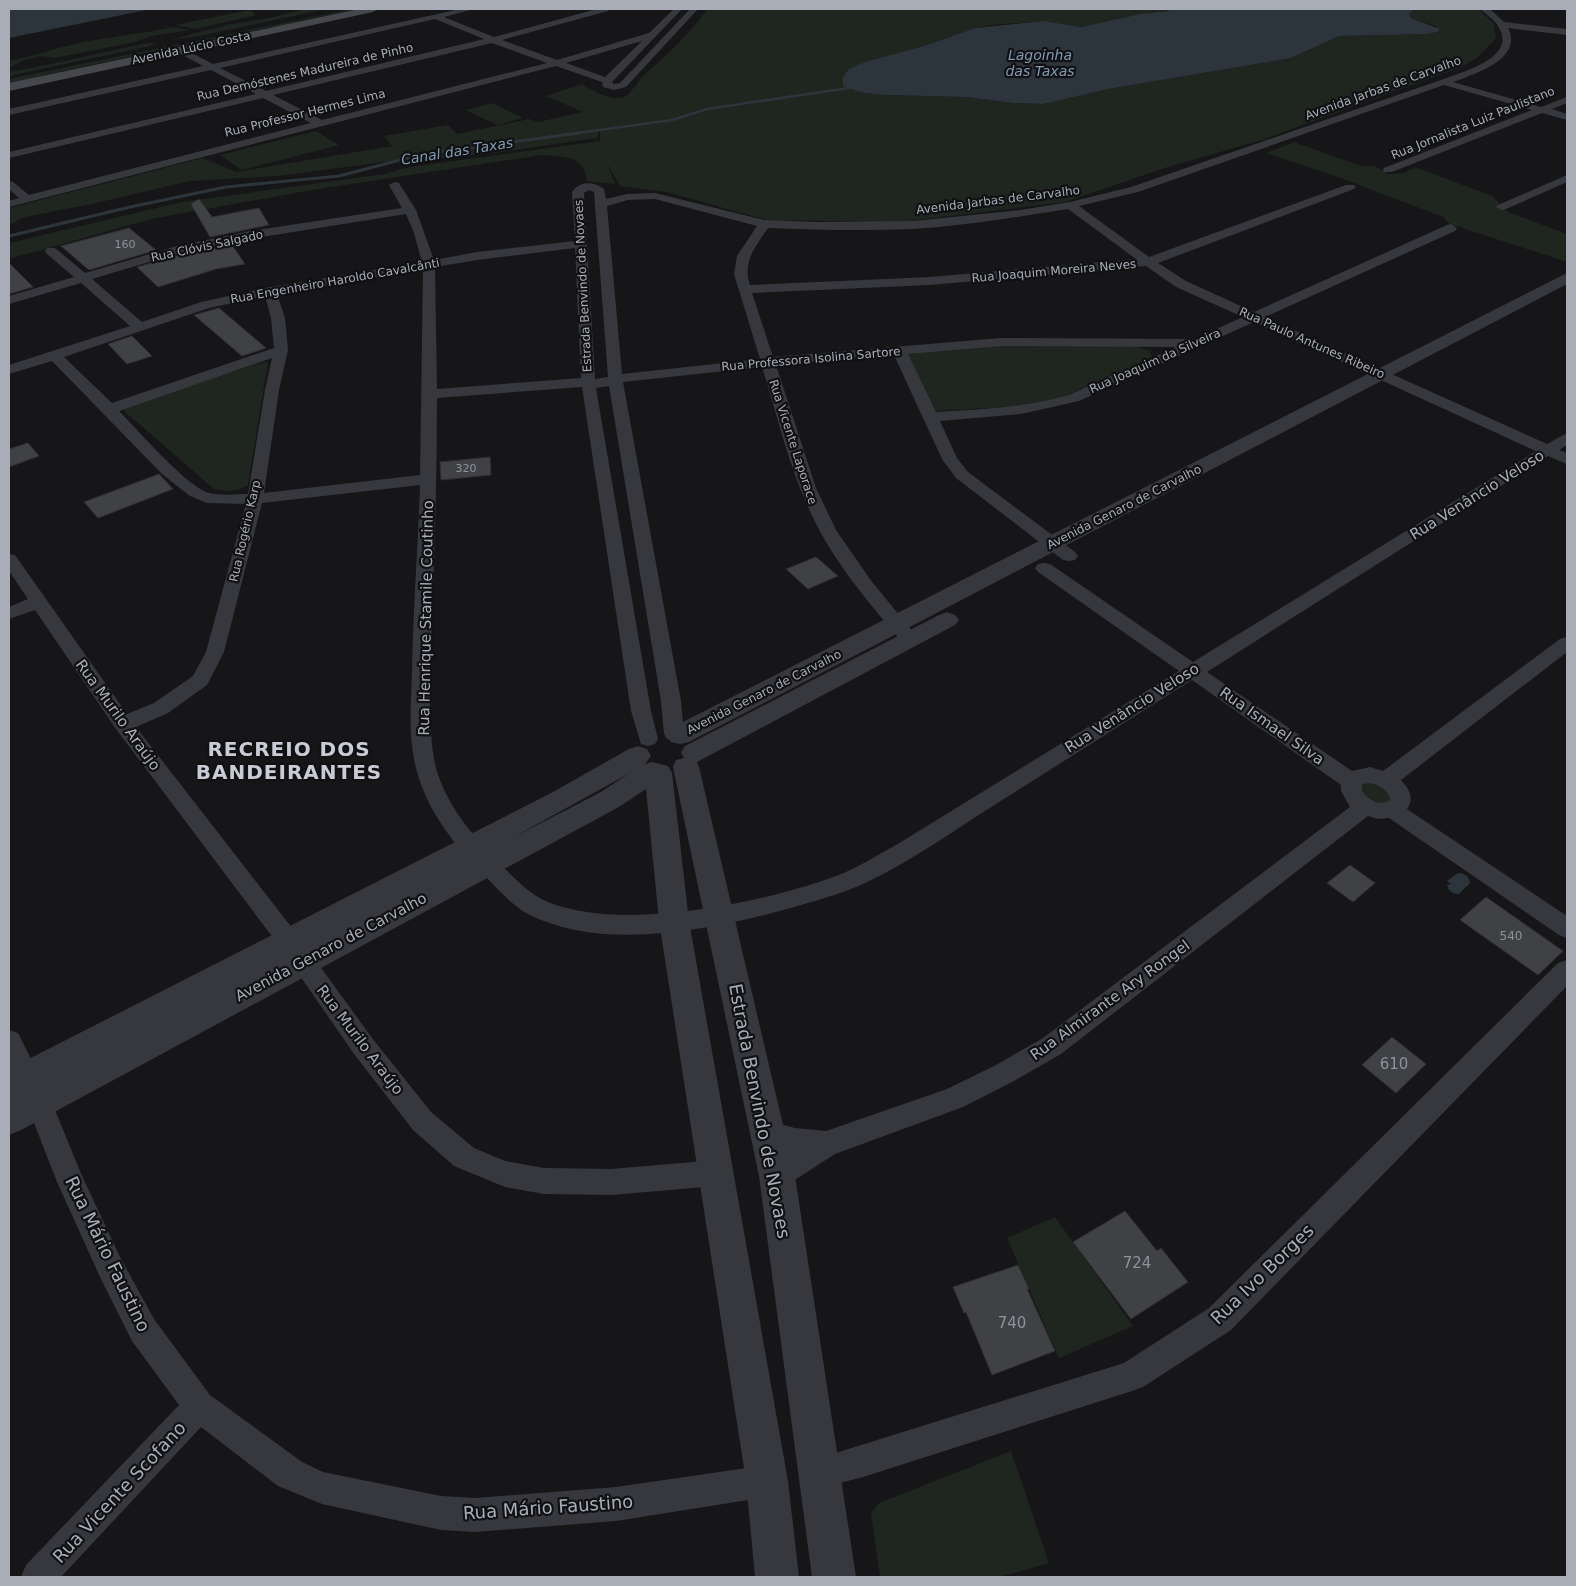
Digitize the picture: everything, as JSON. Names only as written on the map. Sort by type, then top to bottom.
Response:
[{"type":"main road","name":"Avenida Lúcio Costa","points":[[9,78],[337,9]]},
{"type":"main road","name":"Avenida Lúcio Costa","points":[[9,87],[373,9]]},
{"type":"street","points":[[9,112],[470,9]]},
{"type":"street","name":"Rua Demóstenes Madureira de Pinho","points":[[9,155],[493,40],[605,9]]},
{"type":"street","points":[[1485,9],[1504,26],[1567,32]]},
{"type":"street","points":[[660,10],[692,11]]},
{"type":"street","points":[[677,10],[605,84],[608,86],[623,85],[692,11]]},
{"type":"street","points":[[422,12],[607,81]]},
{"type":"street","name":"Avenida Jarbas de Carvalho","points":[[602,204],[627,197],[655,196],[764,224],[875,226],[969,220],[1070,205],[1116,195],[1167,180],[1444,82],[1496,59],[1506,42],[1507,37],[1504,26]]},
{"type":"street","name":"Rua Professor Hermes Lima","points":[[9,204],[556,63],[652,35]]},
{"type":"street","name":"Rua Professor Hermes Lima","points":[[608,49],[626,48],[635,52]]},
{"type":"street","points":[[180,50],[319,123]]},
{"type":"street","points":[[1444,82],[1567,117]]},
{"type":"street","name":"Rua Jornalista Luiz Paulistano","points":[[1388,170],[1567,100]]},
{"type":"street","points":[[1502,207],[1567,178]]},
{"type":"street","points":[[9,184],[27,199]]},
{"type":"street","name":"Rua Henrique Stamile Coutinho","points":[[395,185],[410,210],[422,236],[429,264],[430,479],[421,679],[423,747],[426,768],[436,793],[457,831],[479,856],[520,896],[538,908],[562,918],[595,923],[626,924],[674,921]]},
{"type":"street","name":"Rua Joaquim Moreira Neves","points":[[744,289],[930,281],[1148,262],[1350,186]]},
{"type":"street","name":"Estrada Benvindo de Novaes","points":[[777,1577],[767,1482],[674,921],[666,754],[671,700],[615,377],[602,204],[598,189],[587,187],[578,192],[588,379],[639,701],[666,754],[720,915],[778,1176],[821,1472],[834,1577]]},
{"type":"street","name":"Rua Paulo Antunes Ribeiro","points":[[1070,205],[1181,284],[1390,377],[1567,459]]},
{"type":"street","name":"Rua Clóvis Salgado","points":[[9,300],[152,257],[224,240],[410,210]]},
{"type":"street","name":"Rua Vicente Laporace","points":[[764,224],[743,256],[740,264],[744,289],[808,488],[819,518],[841,554],[904,632]]},
{"type":"street","name":"Rua Joaquim da Silveira","points":[[930,418],[1034,408],[1056,404],[1156,362],[1451,228]]},
{"type":"street","name":"Rua Engenheiro Haroldo Cavalcânti","points":[[9,370],[206,305],[270,291],[429,264],[580,244]]},
{"type":"street","points":[[51,251],[140,327]]},
{"type":"street","name":"Avenida Genaro de Carvalho","points":[[9,1119],[25,1088],[295,952],[479,856],[609,800],[666,754],[904,632],[1390,377],[1567,278]]},
{"type":"street","name":"Rua Rogério Karp","points":[[123,724],[161,708],[200,680],[215,652],[255,499],[272,390],[281,350],[278,318],[270,291]]},
{"type":"street","name":"Avenida Genaro de Carvalho","points":[[1390,377],[1567,291]]},
{"type":"street","name":"Rua Professora Isolina Sartore","points":[[430,394],[588,379],[600,384],[615,377],[899,350],[1016,342],[1195,343]]},
{"type":"street","points":[[1139,343],[1151,349],[1156,362]]},
{"type":"street","points":[[109,409],[281,350]]},
{"type":"street","points":[[899,350],[950,459],[962,475],[1061,550]]},
{"type":"street","points":[[55,356],[168,471],[196,493],[207,498],[255,499],[430,479]]},
{"type":"street","name":"Rua Venâncio Veloso","points":[[674,921],[720,915],[804,895],[854,878],[904,851],[1567,438]]},
{"type":"street","name":"Avenida Genaro de Carvalho","points":[[904,632],[1044,568],[1061,550]]},
{"type":"street","name":"Rua Murilo Araújo","points":[[9,559],[123,724],[295,952],[363,1046],[422,1121],[464,1156],[505,1174],[544,1182],[611,1182],[717,1173]]},
{"type":"street","name":"Rua Ismael Silva","points":[[1044,568],[1352,782]]},
{"type":"street","points":[[9,613],[38,602]]},
{"type":"street","points":[[1386,780],[1567,643]]},
{"type":"street","points":[[1393,810],[1401,802],[1401,796],[1399,790],[1386,780],[1370,775],[1356,778],[1352,782],[1351,793],[1366,807],[1377,811],[1393,810],[1567,928]]},
{"type":"street","name":"Rua Almirante Ary Rongel","points":[[778,1176],[826,1144],[954,1098],[1005,1073],[1052,1046],[1366,807]]},
{"type":"street","name":"Rua Ivo Borges","points":[[821,1472],[863,1461],[1132,1376],[1220,1319],[1567,970]]},
{"type":"street","name":"Rua Mário Faustino","points":[[9,1041],[25,1088],[110,1267],[139,1322],[179,1381],[199,1406],[290,1474],[322,1488],[441,1513],[476,1514],[616,1504],[767,1482]]},
{"type":"street","name":"Rua Almirante Ary Rongel","points":[[768,1134],[795,1141],[826,1144]]},
{"type":"street","name":"Rua Vicente Scofano","points":[[38,1577],[199,1406]]},
{"type":"shaded area","points":[[304,9],[326,9],[195,37],[173,39],[227,25],[274,17]]},
{"type":"shaded area","points":[[357,9],[296,22],[285,27],[271,27],[44,75],[37,80],[9,85],[9,80],[13,78]]},
{"type":"shaded area","points":[[707,9],[1170,9],[1169,11],[1140,14],[1081,27],[1044,21],[975,28],[924,46],[855,66],[843,86],[859,92],[885,95],[967,97],[1013,103],[1043,104],[1108,89],[1291,58],[1339,36],[1428,34],[1437,32],[1436,26],[1411,18],[1408,15],[1415,9],[1479,9],[1494,24],[1496,38],[1477,58],[1461,67],[1262,140],[1168,167],[1065,202],[901,222],[767,220],[666,192],[620,186],[607,163],[615,184],[587,181],[582,166],[572,159],[542,155],[312,190],[151,219],[9,259],[9,243],[182,202],[384,174],[410,167],[599,141],[600,143],[600,125],[597,138],[502,152],[392,161],[278,176],[190,181],[92,204],[25,217],[9,225],[9,208],[203,158],[236,172],[399,145],[392,146],[384,136],[448,125],[457,134],[529,119],[538,122],[583,112],[546,96],[582,84],[606,96],[624,97],[686,35]]},
{"type":"shaded area","points":[[250,10],[256,15],[195,29],[175,25]]},
{"type":"shaded area","points":[[173,27],[190,30],[151,36],[135,42],[55,58],[41,56],[24,60],[9,68],[9,61],[71,45]]},
{"type":"shaded area","points":[[155,43],[150,46],[9,76],[9,72]]},
{"type":"shaded area","points":[[492,103],[523,118],[497,125],[466,110]]},
{"type":"shaded area","points":[[316,131],[339,145],[242,170],[220,155]]},
{"type":"shaded area","points":[[1294,142],[1361,166],[1375,166],[1388,174],[1404,173],[1415,167],[1492,196],[1508,212],[1567,234],[1567,262],[1450,224],[1443,217],[1341,178],[1266,153]]},
{"type":"shaded area","points":[[1024,343],[1136,346],[1150,351],[1152,359],[1061,398],[1023,406],[935,411],[905,354]]},
{"type":"shaded area","points":[[268,362],[248,485],[239,489],[227,491],[214,489],[124,411],[124,409],[131,405],[256,364]]},
{"type":"shaded area","points":[[1362,781],[1386,784],[1393,805],[1363,801],[1358,784]]},
{"type":"shaded area","points":[[1055,1217],[1133,1326],[1059,1358],[1007,1238]]},
{"type":"shaded area","points":[[1011,1451],[1049,1563],[1000,1577],[880,1577],[871,1513],[879,1503]]},
{"type":"water","points":[[9,9],[151,9],[9,38]]},
{"type":"water","name":"Lagoinha das Taxas","points":[[1170,9],[1415,9],[1409,14],[1411,18],[1440,29],[1437,32],[1428,34],[1339,36],[1291,58],[1108,89],[1043,104],[1013,103],[967,97],[885,95],[859,92],[843,86],[843,77],[849,69],[865,62],[924,46],[975,28],[1044,21],[1081,27],[1140,14],[1169,11]]},
{"type":"water","points":[[1458,873],[1467,876],[1470,883],[1459,894],[1451,892],[1447,885],[1451,884],[1447,881]]},
{"type":"building","points":[[199,199],[212,217],[259,208],[269,225],[210,237],[191,204]]},
{"type":"building","points":[[129,228],[156,250],[89,270],[61,246]]},
{"type":"building","points":[[232,245],[245,264],[216,269],[158,287],[137,267],[183,254]]},
{"type":"building","points":[[9,263],[33,287],[9,294]]},
{"type":"building","points":[[219,308],[266,348],[242,356],[194,315]]},
{"type":"building","points":[[132,336],[152,356],[127,364],[108,344]]},
{"type":"building","points":[[28,443],[39,456],[9,467],[9,449]]},
{"type":"building","points":[[490,457],[491,475],[441,480],[440,462]]},
{"type":"building","points":[[159,474],[173,489],[98,518],[84,502]]},
{"type":"building","points":[[816,557],[838,576],[808,589],[786,569]]},
{"type":"building","points":[[1350,865],[1375,883],[1353,902],[1327,883]]},
{"type":"building","points":[[1486,897],[1563,951],[1538,975],[1460,920]]},
{"type":"building","points":[[1392,1037],[1426,1064],[1396,1093],[1362,1065]]},
{"type":"building","points":[[1125,1211],[1157,1251],[1161,1248],[1188,1282],[1131,1319],[1073,1242]]},
{"type":"building","points":[[1018,1265],[1055,1351],[992,1375],[966,1312],[964,1313],[953,1287]]},
{"type":"waterway","name":"Canal das Taxas","points":[[570,134],[672,120],[707,109],[849,88]]},
{"type":"waterway","name":"Canal das Taxas","points":[[9,236],[130,207],[226,187],[339,176],[423,154],[579,133]]},
{"type":"district","name":"RECREIO DOS BANDEIRANTES","points":[[289,760]]}]
